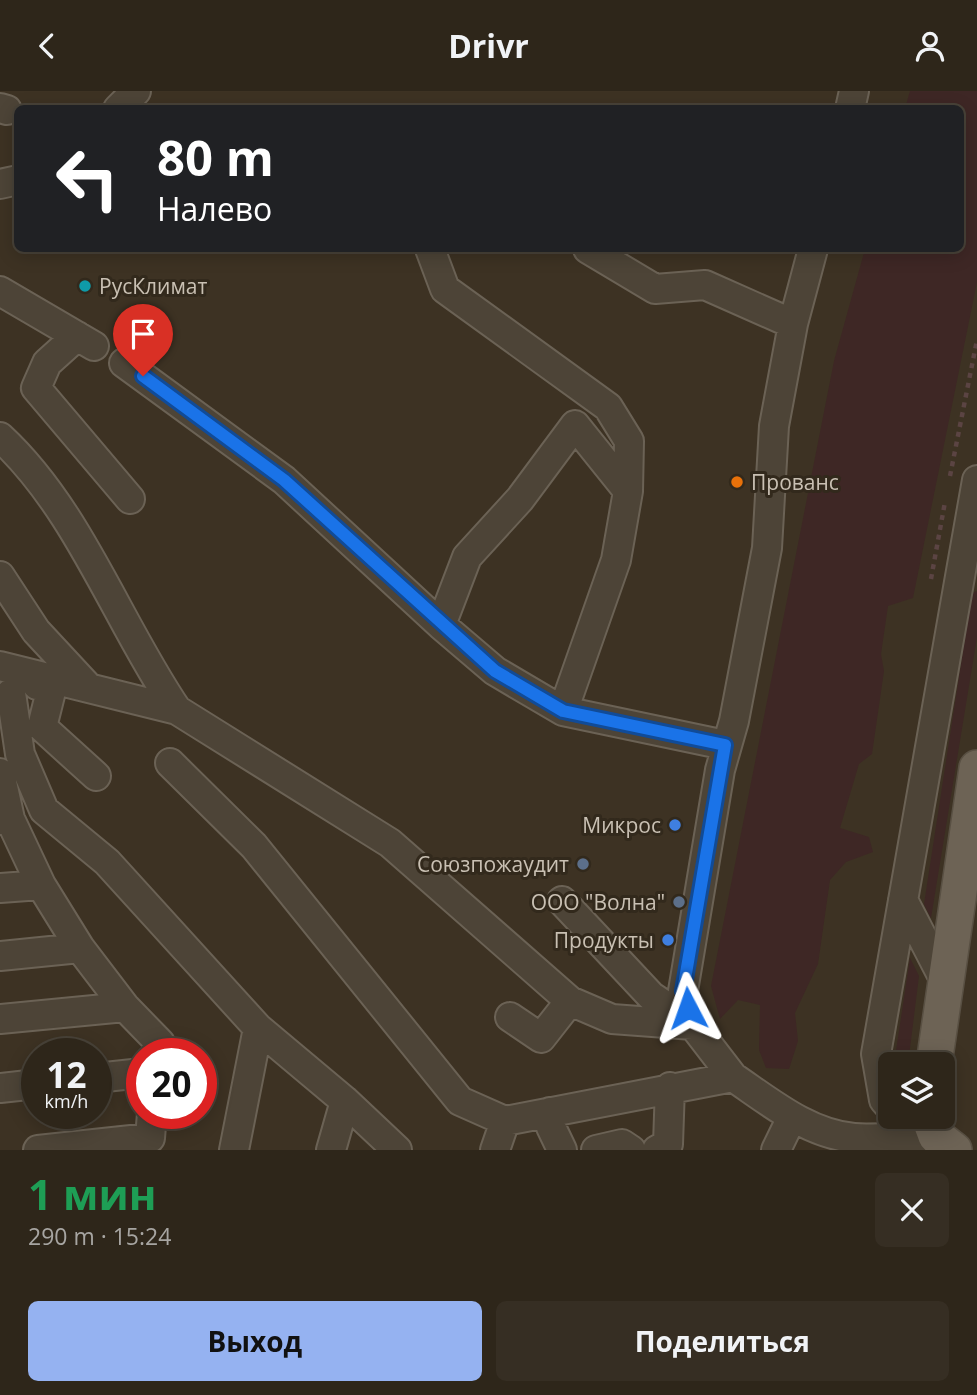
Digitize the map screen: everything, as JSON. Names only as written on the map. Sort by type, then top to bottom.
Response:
[{"type":"main road","points":[[936,1052],[977,768]]},
{"type":"lane","points":[[122,105],[136,91]]},
{"type":"lane","points":[[431,252],[445,289],[608,407],[629,441],[628,491],[616,559],[563,711]]},
{"type":"lane","points":[[593,252],[655,289],[705,285],[793,324]]},
{"type":"lane","points":[[693,1025],[683,991],[725,745],[734,721],[767,548],[774,425],[793,324],[812,252]]},
{"type":"lane","points":[[7,305],[86,341],[47,363],[36,388],[130,499]]},
{"type":"lane","points":[[124,363],[284,480],[441,625],[495,671],[563,711],[725,745]]},
{"type":"lane","points":[[441,625],[467,557],[520,499],[575,425],[628,491]]},
{"type":"lane","points":[[0,437],[18,453],[69,524],[146,664],[177,710]]},
{"type":"lane","points":[[878,1066],[876,1054],[902,900],[970,572],[977,480]]},
{"type":"lane","points":[[0,576],[36,631],[88,687]]},
{"type":"lane","points":[[0,666],[177,710],[390,843],[570,1001],[612,1019],[693,1025]]},
{"type":"lane","points":[[11,693],[54,679]]},
{"type":"lane","points":[[54,679],[42,727],[96,776]]},
{"type":"lane","points":[[0,735],[11,693]]},
{"type":"lane","points":[[11,693],[20,754],[44,810],[107,862],[258,1028],[345,1101],[397,1150]]},
{"type":"lane","points":[[170,763],[254,846],[460,1101],[505,1121],[670,1087],[733,1077]]},
{"type":"lane","points":[[0,773],[5,820],[41,885],[80,948],[125,1007],[156,1038]]},
{"type":"lane","points":[[0,888],[41,885]]},
{"type":"lane","points":[[902,900],[945,981]]},
{"type":"lane","points":[[562,901],[650,996],[693,1025],[733,1077],[792,1117],[825,1131],[853,1138],[884,1134],[940,1134]]},
{"type":"lane","points":[[0,956],[80,948]]},
{"type":"lane","points":[[510,1017],[541,1038],[570,1001]]},
{"type":"lane","points":[[0,1019],[125,1007]]},
{"type":"lane","points":[[234,1150],[258,1028]]},
{"type":"lane","points":[[0,1089],[21,1086]]},
{"type":"lane","points":[[657,1150],[668,1144],[670,1087]]},
{"type":"lane","points":[[331,1150],[345,1101]]},
{"type":"lane","points":[[550,1112],[551,1127],[562,1150]]},
{"type":"lane","points":[[776,1150],[792,1117]]},
{"type":"lane","points":[[495,1150],[505,1121]]},
{"type":"lane","points":[[37,1150],[150,1134]]},
{"type":"lane","points":[[596,1150],[622,1144],[631,1150]]},
{"type":"shaded area","points":[[910,91],[977,91],[977,282],[913,598],[888,606],[881,654],[884,671],[872,754],[859,764],[840,828],[869,837],[873,852],[846,862],[830,880],[818,964],[795,1013],[798,1041],[789,1069],[766,1068],[759,1050],[760,1005],[738,1000],[720,1019],[711,986],[834,361],[864,252],[964,252],[964,105],[906,105]]},
{"type":"shaded area","points":[[977,591],[977,637],[931,918],[924,904],[972,593]]},
{"type":"shaded area","points":[[910,958],[919,976],[910,1052],[896,1052]]},
{"type":"place","name":"РусКлимат","points":[[85,286]]},
{"type":"place","name":"Прованс","points":[[737,482]]},
{"type":"place","name":"Микрос","points":[[675,825]]},
{"type":"place","name":"Союзпожаудит","points":[[583,864]]},
{"type":"place","name":"ООО \"Волна\"","points":[[679,902]]},
{"type":"place","name":"Продукты","points":[[668,940]]},
{"type":"route","points":[[143,376],[284,480],[441,625],[495,671],[563,711],[725,745],[683,991],[688,1008]]}]
